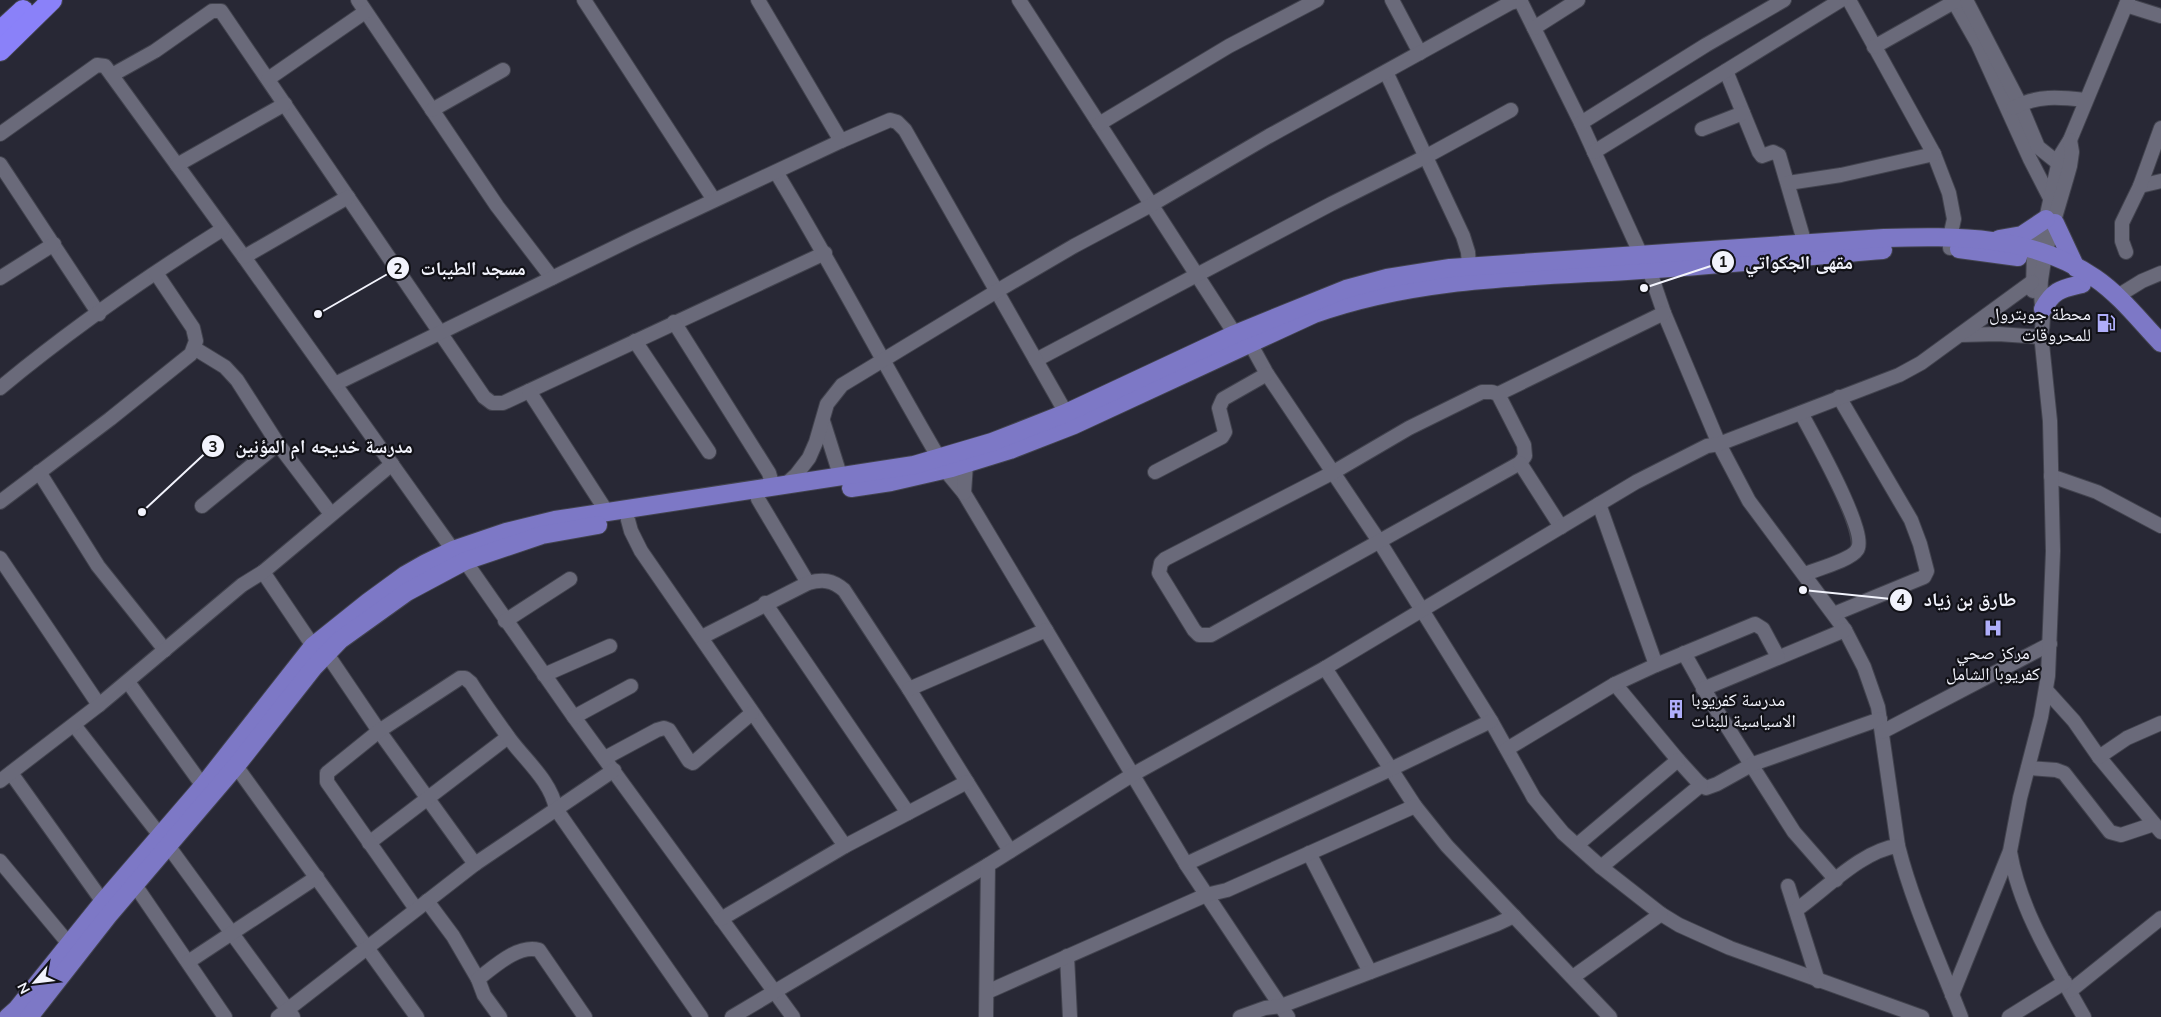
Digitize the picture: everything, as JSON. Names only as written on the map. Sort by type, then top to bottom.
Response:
[{"type":"highway","points":[[0,31],[34,0]]},
{"type":"highway","points":[[0,50],[52,0]]},
{"type":"main road","points":[[459,555],[542,535],[628,520],[758,499],[891,482],[1117,405],[1242,339],[1346,289],[1387,278],[1732,256],[1917,248],[2015,237],[2050,221],[2079,276]]},
{"type":"main road","points":[[1732,256],[1804,244],[1884,238],[1950,243],[2011,256],[2039,258]]},
{"type":"main road","points":[[1990,240],[2039,258],[2079,276],[2096,279],[2161,342]]},
{"type":"main road","points":[[2043,309],[2054,293],[2079,276]]},
{"type":"main road","points":[[29,1017],[80,950],[136,885],[202,786],[320,650],[368,602],[405,575],[531,525],[841,478],[914,465],[966,464],[1029,436],[1066,413],[1242,339]]},
{"type":"main road","points":[[8,1017],[103,902],[236,766],[320,650]]},
{"type":"street","points":[[584,0],[714,200]]},
{"type":"street","points":[[758,0],[841,141]]},
{"type":"street","points":[[1019,0],[1196,276],[1267,374],[1379,541],[1491,720],[1539,804],[1563,833],[1601,867],[1661,914],[1679,925],[1712,941],[1818,981],[1922,1017]]},
{"type":"street","points":[[1099,124],[1229,46],[1316,0]]},
{"type":"street","points":[[1392,0],[1420,53]]},
{"type":"street","points":[[1534,28],[1578,0]]},
{"type":"street","points":[[1581,123],[1706,45],[1784,0]]},
{"type":"street","points":[[1594,152],[1841,0]]},
{"type":"street","points":[[1849,0],[1934,154],[1950,193],[1954,219],[1950,243]]},
{"type":"street","points":[[674,322],[777,487],[790,482],[804,466],[823,421],[827,404],[837,390],[997,291],[1152,205],[1269,136],[1517,1],[1534,28],[1581,123],[1645,262],[1664,313],[1719,444],[1757,513],[1805,574],[1845,630],[1869,680],[1881,726],[1898,846],[1914,900],[1960,1017]]},
{"type":"street","points":[[1874,47],[1958,1],[1982,42],[2014,107],[2038,147],[2064,164]]},
{"type":"street","points":[[1952,995],[2010,851],[2016,814],[2046,690],[2054,551],[2050,422],[2041,336],[2035,323],[2032,282],[2064,164],[2062,150],[2070,140],[2127,2],[2161,16]]},
{"type":"street","points":[[268,79],[362,6],[497,206],[552,278]]},
{"type":"street","points":[[112,74],[155,51],[212,11],[220,11],[488,401],[496,404],[503,403],[825,253]]},
{"type":"street","points":[[0,134],[96,66],[103,65],[112,74],[574,717],[721,919],[776,991],[793,1017]]},
{"type":"street","points":[[432,110],[503,70]]},
{"type":"street","points":[[1726,71],[1761,155],[1764,156],[1775,152],[1778,155],[1788,183],[1804,244]]},
{"type":"street","points":[[1386,72],[1463,236],[1468,252],[1470,273]]},
{"type":"street","points":[[2014,107],[2047,97],[2085,100]]},
{"type":"street","points":[[177,165],[285,104]]},
{"type":"street","points":[[2014,107],[2033,165],[2050,198]]},
{"type":"street","points":[[1036,360],[1331,204],[1427,156],[1511,110]]},
{"type":"street","points":[[1702,129],[1743,113]]},
{"type":"street","points":[[335,384],[714,200],[841,141],[886,121],[894,120],[901,124],[1066,413]]},
{"type":"street","points":[[2126,252],[2122,241],[2122,222],[2140,186],[2161,128]]},
{"type":"street","points":[[1788,183],[1841,175],[1934,154]]},
{"type":"street","points":[[0,164],[99,314]]},
{"type":"street","points":[[2050,221],[2050,198],[2064,164]]},
{"type":"street","points":[[776,172],[825,253],[942,464],[964,493],[1186,864],[1284,1011]]},
{"type":"street","points":[[2140,186],[2161,180]]},
{"type":"street","points":[[244,257],[348,196]]},
{"type":"street","points":[[0,388],[156,273],[223,229]]},
{"type":"street","points":[[0,278],[54,244]]},
{"type":"street","points":[[2039,258],[2045,322],[2041,336]]},
{"type":"street","points":[[0,502],[186,360],[196,341],[193,328],[156,273]]},
{"type":"street","points":[[2113,294],[2161,273]]},
{"type":"street","points":[[732,1017],[988,865],[1132,775],[1325,668],[1655,472],[1707,446],[1719,444],[1905,372],[1921,363],[2032,282]]},
{"type":"street","points":[[1498,394],[1524,445],[1525,456],[1520,462],[1211,636],[1199,635],[1194,630],[1159,572],[1161,563],[1166,559],[1332,473],[1410,428],[1476,395],[1488,392],[1498,394],[1664,313]]},
{"type":"street","points":[[1959,335],[2024,334],[2041,336]]},
{"type":"street","points":[[636,341],[709,452]]},
{"type":"street","points":[[194,348],[225,367],[237,380],[278,444],[331,514]]},
{"type":"street","points":[[1155,472],[1222,437],[1226,432],[1219,408],[1223,399],[1267,374]]},
{"type":"street","points":[[529,391],[607,512]]},
{"type":"street","points":[[1834,614],[1924,577],[1927,572],[1920,544],[1911,520],[1839,397]]},
{"type":"street","points":[[1801,413],[1851,513],[1860,536],[1860,544],[1855,553],[1805,574]]},
{"type":"street","points":[[823,421],[841,478]]},
{"type":"street","points":[[202,506],[278,444]]},
{"type":"street","points":[[1520,462],[1561,527]]},
{"type":"street","points":[[103,902],[5,777],[100,705],[242,585],[262,572],[392,464]]},
{"type":"street","points":[[964,493],[966,464]]},
{"type":"street","points":[[40,472],[98,566],[165,650]]},
{"type":"street","points":[[2051,476],[2097,492],[2161,526]]},
{"type":"street","points":[[758,499],[808,582]]},
{"type":"street","points":[[1599,504],[1656,665]]},
{"type":"street","points":[[628,520],[631,531],[641,550],[845,846]]},
{"type":"street","points":[[0,558],[100,705]]},
{"type":"street","points":[[262,572],[428,797],[475,864]]},
{"type":"street","points":[[505,621],[570,579]]},
{"type":"street","points":[[702,637],[808,582],[827,581],[838,585],[844,590],[909,689],[1010,851]]},
{"type":"street","points":[[765,603],[908,813]]},
{"type":"street","points":[[1506,749],[1615,684],[1755,624],[1763,629],[1778,657]]},
{"type":"street","points":[[909,689],[1046,630]]},
{"type":"street","points":[[1704,689],[1845,630]]},
{"type":"street","points":[[1615,684],[1678,760],[1706,788],[1712,787],[1753,764],[1881,726],[2050,644]]},
{"type":"street","points":[[544,675],[610,646]]},
{"type":"street","points":[[1684,653],[1704,689],[1753,764],[1794,832],[1836,880]]},
{"type":"street","points":[[1325,668],[1389,770],[1447,846],[1610,1017]]},
{"type":"street","points":[[500,1017],[484,995],[478,979],[452,936],[421,905],[369,843],[327,782],[327,773],[379,731],[460,678],[471,683],[508,737],[537,771],[552,796],[556,809],[702,1017]]},
{"type":"street","points":[[128,682],[202,786]]},
{"type":"street","points":[[574,717],[631,686]]},
{"type":"street","points":[[2028,768],[2056,770],[2064,773],[2110,832],[2116,835],[2158,828],[2098,756],[2074,721],[2046,690]]},
{"type":"street","points":[[605,758],[664,728],[669,730],[689,761],[693,763],[752,713]]},
{"type":"street","points":[[1186,864],[1389,770],[1491,720]]},
{"type":"street","points":[[2098,756],[2127,738],[2161,723]]},
{"type":"street","points":[[74,725],[164,841],[286,1014],[475,864],[614,770]]},
{"type":"street","points":[[369,843],[508,737]]},
{"type":"street","points":[[1577,845],[1678,760]]},
{"type":"street","points":[[236,766],[417,1017]]},
{"type":"street","points":[[721,919],[845,846],[967,782]]},
{"type":"street","points":[[1601,867],[1701,785]]},
{"type":"street","points":[[988,992],[1206,895],[1227,890],[1415,806]]},
{"type":"street","points":[[1796,910],[1869,856],[1886,848],[1898,846]]},
{"type":"street","points":[[2010,851],[2020,891],[2067,987],[2084,1017]]},
{"type":"street","points":[[1309,852],[1370,972]]},
{"type":"street","points":[[986,1017],[988,992],[988,865]]},
{"type":"street","points":[[3,870],[69,944]]},
{"type":"street","points":[[188,962],[317,877]]},
{"type":"street","points":[[136,885],[225,1017]]},
{"type":"street","points":[[1788,886],[1818,981]]},
{"type":"street","points":[[1573,977],[1661,914]]},
{"type":"street","points":[[1240,1017],[1272,1006],[1284,1011],[1370,972],[1514,916]]},
{"type":"street","points":[[2017,1015],[2067,987],[2161,918]]},
{"type":"street","points":[[478,979],[510,956],[532,949],[539,950],[585,1017]]},
{"type":"street","points":[[1067,956],[1070,1017]]},
{"type":"place","name":"مقهى الجكواتي","points":[[1644,288]]},
{"type":"place","name":"مسجد الطيبات","points":[[318,314]]},
{"type":"place","name":"محطة جوبترول للمحروقات","points":[[2106,323]]},
{"type":"place","name":"مدرسة خديجه ام المؤنين","points":[[142,512]]},
{"type":"place","name":"طارق بن زياد","points":[[1803,590]]},
{"type":"place","name":"مركز صحي كفريوبا الشامل","points":[[1993,628]]},
{"type":"place","name":"مدرسة كفريوبا الاسياسية للبنات","points":[[1676,709]]}]
